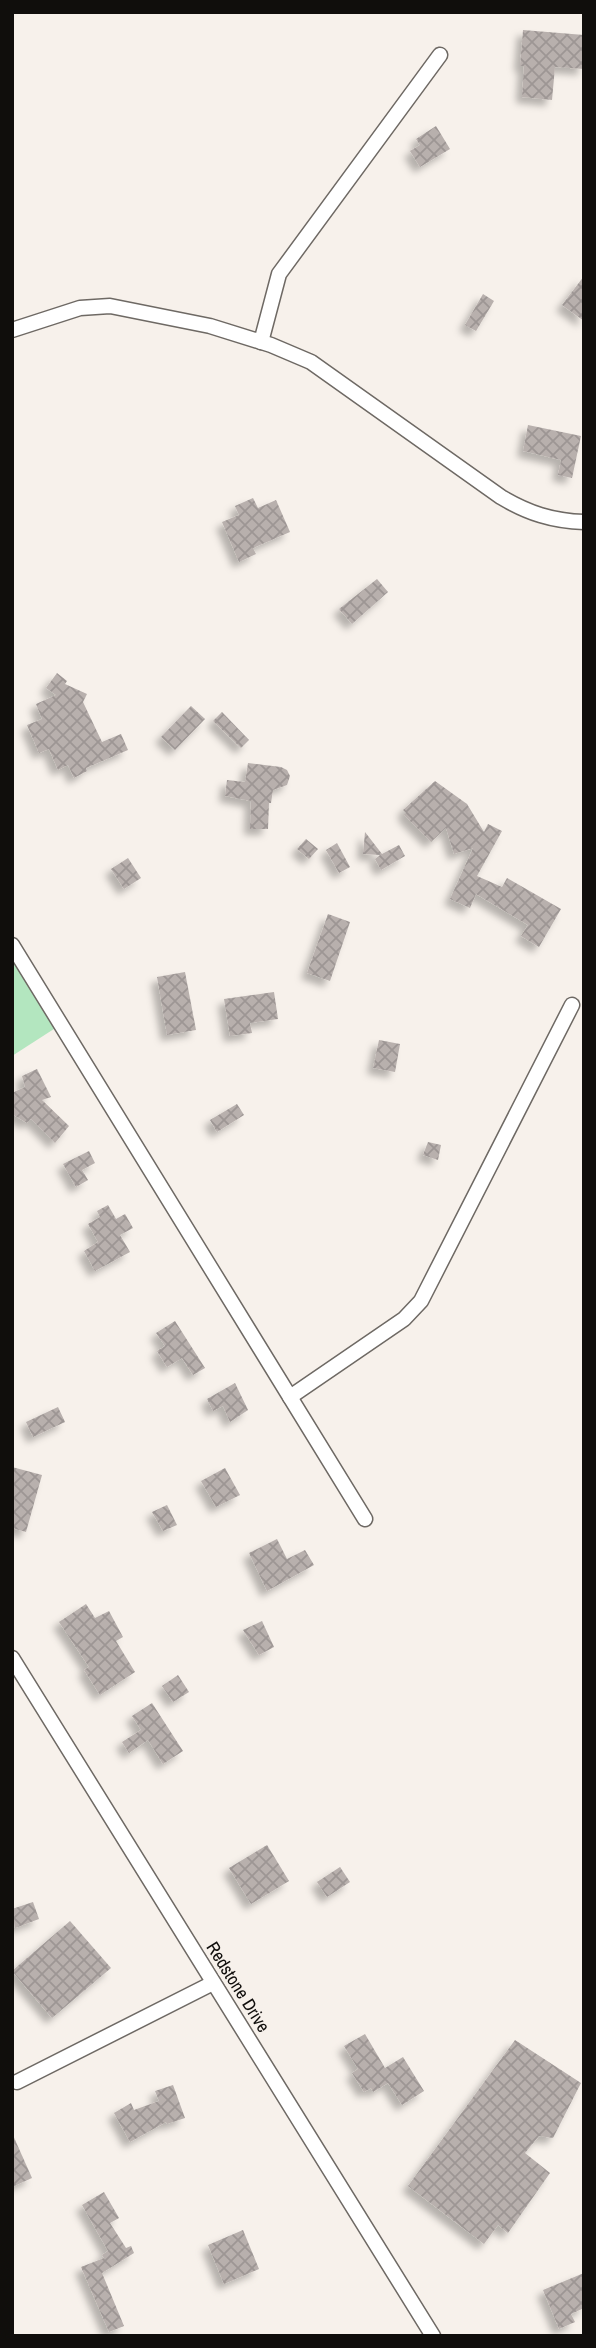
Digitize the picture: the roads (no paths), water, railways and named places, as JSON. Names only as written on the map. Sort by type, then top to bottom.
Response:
[{"type":"street","points":[[261,342],[279,274],[440,54]]},
{"type":"street","points":[[12,330],[80,308],[110,306],[210,326],[261,342],[311,362],[518,507],[558,521],[584,522]]},
{"type":"street","points":[[12,944],[365,1519]]},
{"type":"street","points":[[290,1397],[404,1319],[421,1301],[572,1005]]},
{"type":"street","name":"Redstone Drive","points":[[12,1658],[433,2336]]},
{"type":"street","points":[[17,2082],[213,1983]]}]
